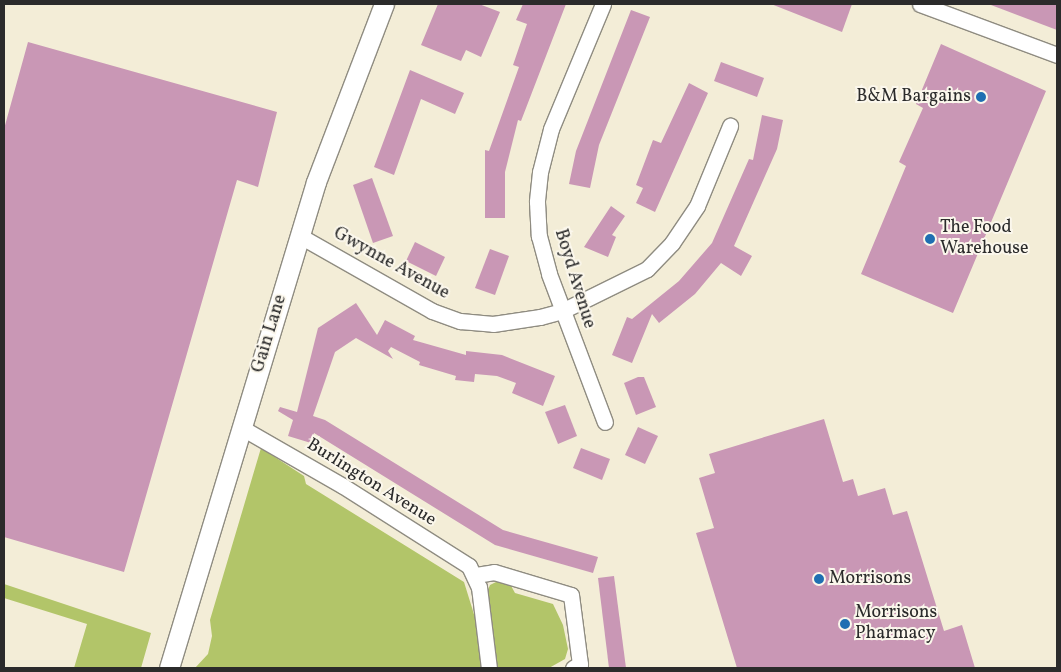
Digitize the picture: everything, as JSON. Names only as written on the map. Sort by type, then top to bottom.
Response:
[{"type":"street","name":"Gain Lane","points":[[169,668],[334,129],[384,4]]},
{"type":"street","name":"Boyd Avenue","points":[[603,4],[551,129],[540,172],[537,202],[539,236],[562,311],[604,422]]},
{"type":"street","points":[[920,4],[1057,55]]},
{"type":"street","name":"Gwynne Avenue","points":[[300,236],[432,311],[460,321],[493,324],[562,311],[647,269],[672,243],[697,206],[730,126]]},
{"type":"street","name":"Burlington Avenue","points":[[242,428],[343,486],[469,566],[476,575]]},
{"type":"street","points":[[489,668],[476,575],[494,572],[571,595],[580,664],[573,668]]},
{"type":"green space","points":[[261,448],[304,476],[306,484],[464,582],[477,624],[482,668],[195,668],[208,654],[212,636],[210,620]]},
{"type":"green space","points":[[500,580],[510,584],[515,593],[553,604],[563,625],[568,649],[565,659],[549,668],[496,668],[487,592],[490,585]]},
{"type":"green space","points":[[4,584],[151,633],[141,668],[74,668],[87,624],[4,598]]},
{"type":"building","points":[[438,4],[479,4],[500,12],[481,57],[466,50],[461,61],[421,45]]},
{"type":"building","points":[[523,4],[566,4],[521,121],[518,120],[505,172],[505,218],[485,218],[485,150],[489,151],[519,67],[513,65],[527,24],[516,20]]},
{"type":"building","points":[[771,4],[852,4],[842,32]]},
{"type":"building","points":[[1057,4],[1057,30],[991,5]]},
{"type":"building","points":[[631,10],[650,17],[599,145],[590,188],[569,184],[576,151]]},
{"type":"building","points":[[28,42],[277,112],[258,187],[237,180],[124,572],[4,537],[4,129]]},
{"type":"building","points":[[941,44],[1046,91],[953,313],[861,274],[906,166],[899,162],[923,108],[916,104]]},
{"type":"building","points":[[721,62],[764,78],[757,97],[714,81]]},
{"type":"building","points":[[410,70],[464,93],[455,114],[421,99],[394,175],[374,167]]},
{"type":"building","points":[[689,83],[708,93],[655,212],[636,203],[643,188],[636,185],[653,140],[661,143]]},
{"type":"building","points":[[762,115],[783,120],[777,149],[734,246],[752,256],[741,276],[721,263],[695,294],[659,323],[652,314],[632,363],[612,355],[627,317],[632,319],[679,281],[712,243],[749,159],[753,160]]},
{"type":"building","points":[[372,178],[393,236],[373,243],[353,185]]},
{"type":"building","points":[[611,206],[625,216],[612,235],[616,237],[608,257],[584,247]]},
{"type":"building","points":[[415,242],[445,257],[436,276],[406,261]]},
{"type":"building","points":[[490,249],[509,256],[495,295],[475,288]]},
{"type":"building","points":[[356,303],[377,335],[385,320],[415,336],[413,340],[466,355],[466,351],[502,355],[555,376],[543,406],[512,393],[516,383],[497,376],[475,374],[474,382],[455,380],[456,376],[419,365],[420,362],[391,347],[388,351],[393,359],[356,338],[335,352],[313,416],[325,420],[503,530],[598,557],[593,573],[495,545],[314,433],[311,443],[288,436],[293,420],[278,411],[280,407],[297,412],[318,328]]},
{"type":"building","points":[[638,377],[644,377],[656,407],[636,415],[624,383]]},
{"type":"building","points":[[565,405],[577,436],[558,444],[545,412]]},
{"type":"building","name":"Morrisons","points":[[824,419],[843,482],[853,479],[858,496],[885,488],[893,515],[907,511],[944,631],[962,625],[975,668],[737,668],[696,533],[714,528],[699,478],[715,473],[709,454]]},
{"type":"building","points":[[638,427],[658,436],[645,464],[625,455]]},
{"type":"building","points":[[581,448],[610,459],[602,480],[573,468]]},
{"type":"building","points":[[614,576],[626,668],[609,668],[598,578]]},
{"type":"place","name":"B&M Bargains","points":[[981,97]]},
{"type":"place","name":"The Food Warehouse","points":[[930,239]]},
{"type":"place","name":"Morrisons","points":[[819,579]]},
{"type":"place","name":"Morrisons Pharmacy","points":[[845,624]]}]
